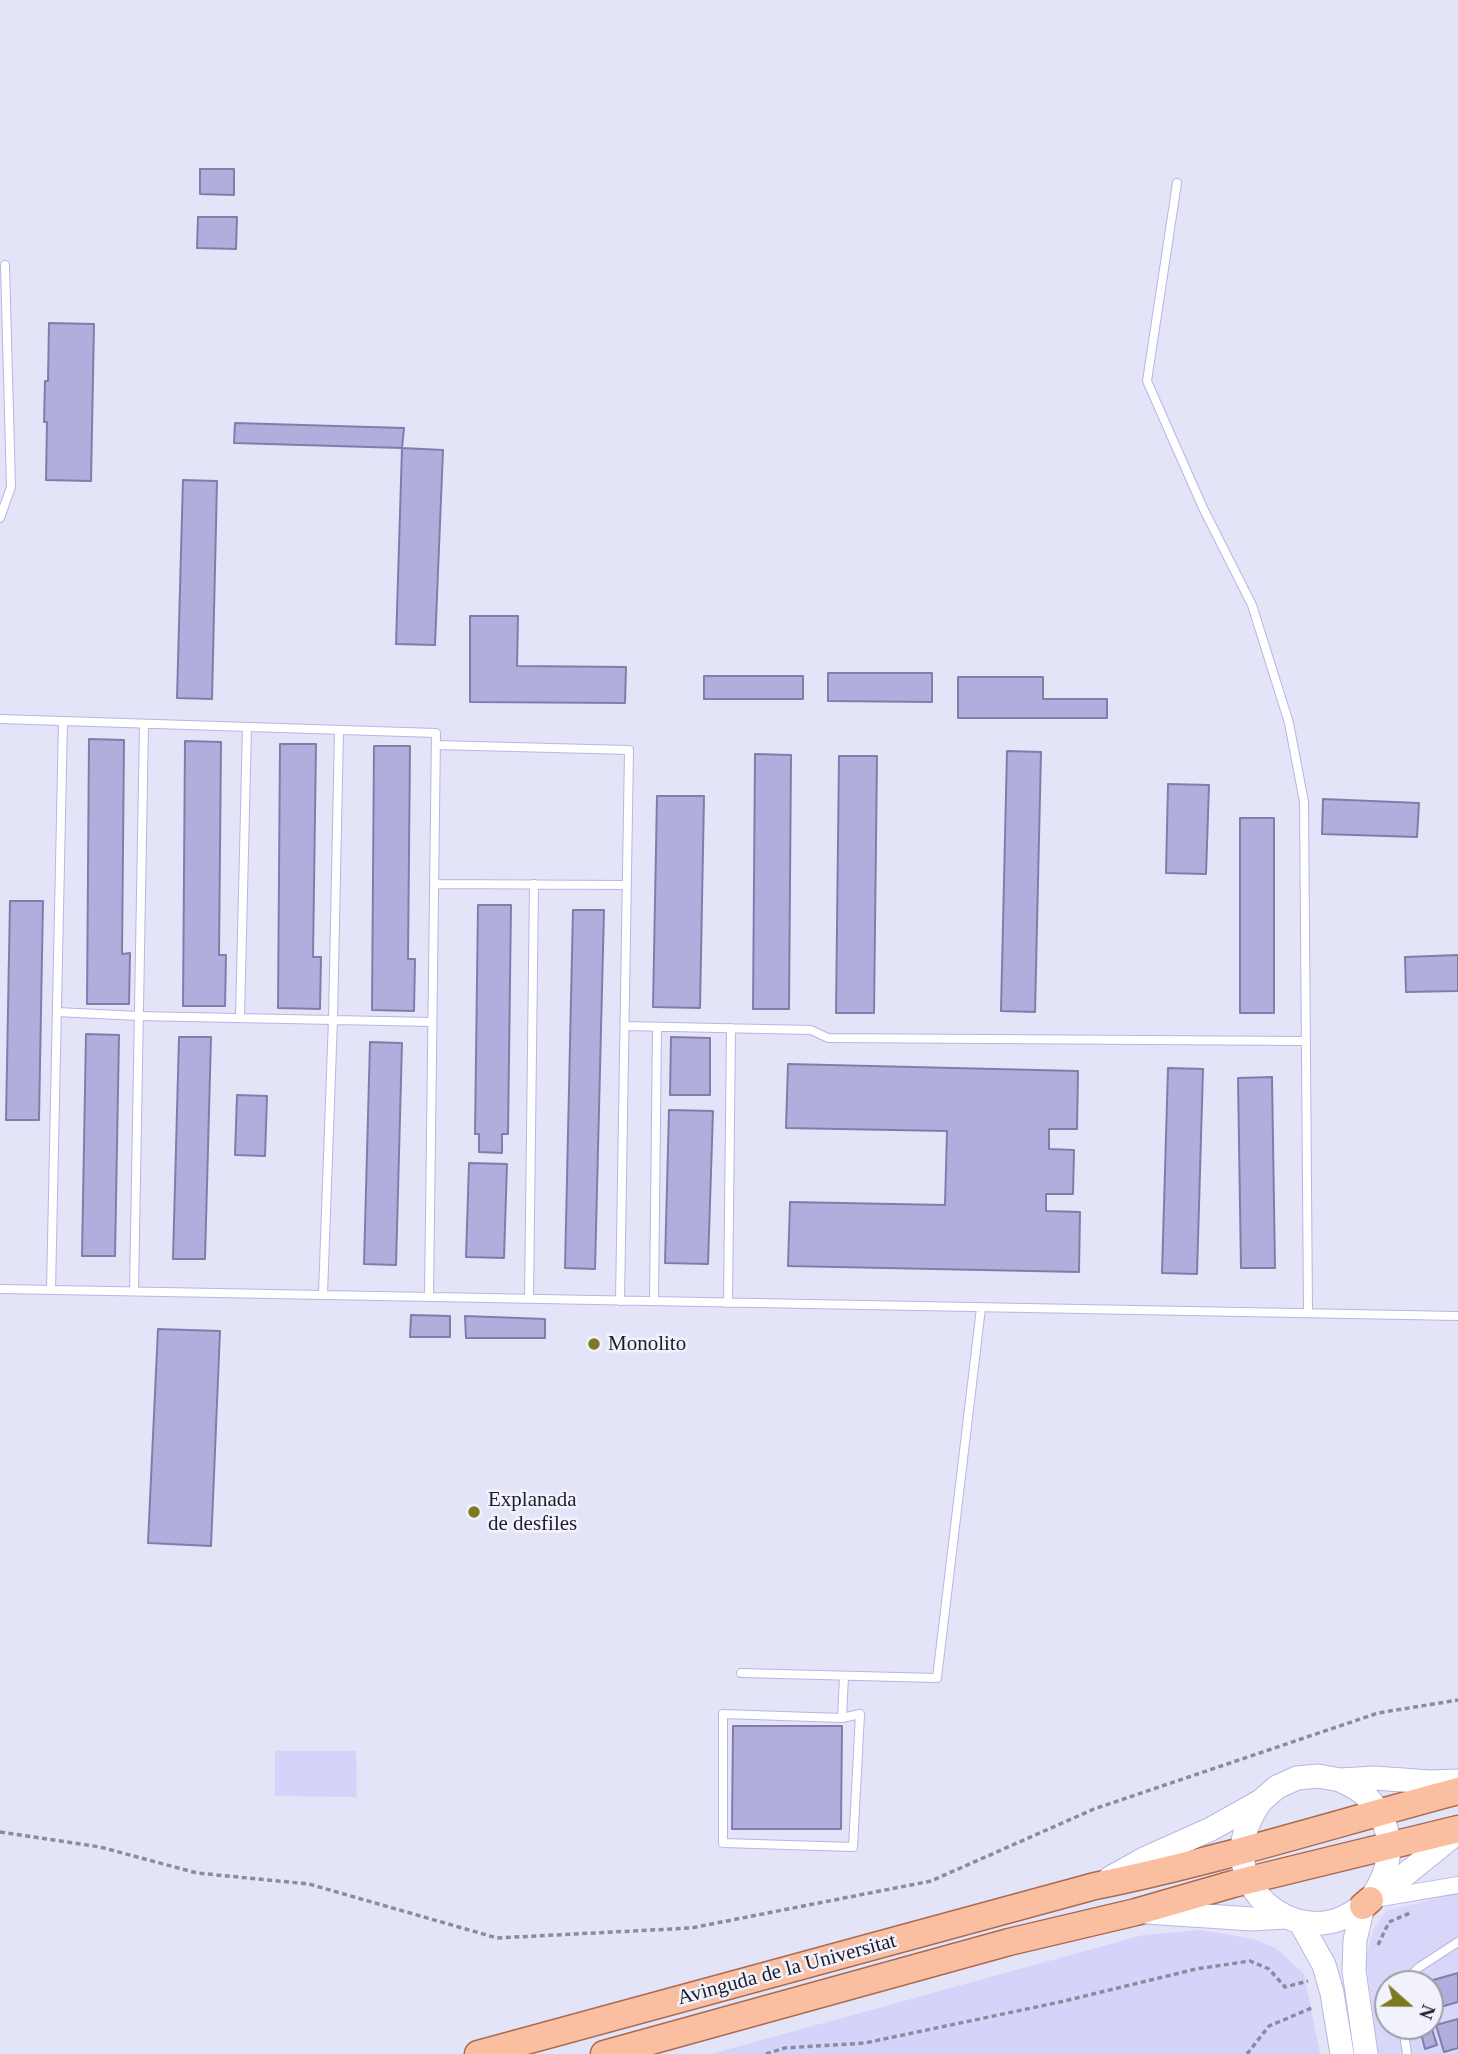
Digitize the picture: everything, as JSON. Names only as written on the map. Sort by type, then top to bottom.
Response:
[{"type":"main road","name":"Avinguda de la Universitat","points":[[478,2054],[1095,1886],[1242,1852],[1458,1791]]},
{"type":"main road","name":"Avinguda de la Universitat","points":[[604,2054],[1009,1942],[1136,1912],[1389,1845],[1458,1830]]},
{"type":"street","name":"Avinguda de la Universitat","points":[[1095,1886],[1144,1859],[1211,1829],[1261,1801],[1277,1787],[1297,1778],[1318,1776],[1340,1780],[1375,1778],[1458,1781]]},
{"type":"street","name":"Avinguda de la Universitat","points":[[1340,1780],[1362,1792],[1379,1812],[1386,1828],[1388,1865],[1381,1883],[1366,1903]]},
{"type":"street","name":"Avinguda de la Universitat","points":[[1261,1801],[1244,1834],[1244,1866],[1258,1895],[1270,1908],[1293,1919]]},
{"type":"street","name":"Avinguda de la Universitat","points":[[1136,1912],[1293,1919],[1317,1923],[1334,1921],[1349,1915],[1396,1882],[1458,1830]]},
{"type":"street","points":[[1366,2054],[1354,1971],[1355,1940],[1366,1903],[1458,1885]]},
{"type":"street","points":[[1293,1919],[1324,1965],[1342,2054]]},
{"type":"lane","points":[[1177,184],[1147,381],[1203,508],[1252,605],[1289,723],[1304,802],[1308,1312]]},
{"type":"lane","points":[[0,518],[11,486],[5,265]]},
{"type":"lane","points":[[0,719],[436,733],[429,1296]]},
{"type":"lane","points":[[51,1290],[63,721]]},
{"type":"lane","points":[[134,1291],[144,724]]},
{"type":"lane","points":[[240,1017],[247,727]]},
{"type":"lane","points":[[323,1294],[333,1019],[339,730]]},
{"type":"lane","points":[[436,745],[629,750],[620,1301]]},
{"type":"lane","points":[[434,884],[627,885]]},
{"type":"lane","points":[[529,1298],[534,884]]},
{"type":"lane","points":[[57,1012],[432,1022]]},
{"type":"lane","points":[[625,1026],[811,1030],[828,1038],[1306,1041]]},
{"type":"lane","points":[[654,1301],[657,1027]]},
{"type":"lane","points":[[728,1303],[731,1028]]},
{"type":"lane","points":[[0,1289],[1458,1316]]},
{"type":"lane","points":[[741,1673],[937,1678],[981,1308]]},
{"type":"lane","points":[[842,1718],[844,1676]]},
{"type":"lane","points":[[723,1714],[842,1718],[860,1714],[853,1847],[723,1843],[723,1714]]},
{"type":"lane","points":[[1416,1970],[1458,1942]]},
{"type":"path","points":[[1354,1971],[1374,1969],[1378,1944],[1389,1922],[1416,1911]]},
{"type":"path","points":[[766,2054],[785,2048],[866,2043],[1060,2002],[1196,1969],[1250,1961],[1269,1969],[1285,1987],[1327,1976]]},
{"type":"path","points":[[1247,2054],[1269,2026],[1316,2006]]},
{"type":"shaded area","points":[[275,1751],[356,1751],[357,1797],[275,1796]]},
{"type":"shaded area","points":[[1458,1893],[1458,2054],[1378,2054],[1376,2040],[1444,2040],[1444,1970],[1374,1970],[1374,2023],[1366,1960],[1373,1930],[1386,1911]]},
{"type":"shaded area","points":[[1200,1930],[1254,1939],[1277,1949],[1304,1974],[1320,2054],[711,2054],[1143,1935]]},
{"type":"building","points":[[200,169],[234,169],[234,195],[200,194]]},
{"type":"building","points":[[198,217],[237,217],[236,249],[197,248]]},
{"type":"building","points":[[49,323],[94,324],[91,481],[46,480],[47,422],[44,422]]},
{"type":"building","points":[[235,423],[404,428],[402,448],[234,443]]},
{"type":"building","points":[[402,448],[443,450],[435,645],[396,644]]},
{"type":"building","points":[[183,480],[217,481],[212,699],[177,698]]},
{"type":"building","points":[[470,616],[518,616],[517,666],[626,667],[625,703],[470,702]]},
{"type":"building","points":[[828,673],[932,673],[932,702],[828,701]]},
{"type":"building","points":[[704,676],[803,676],[803,699],[704,699]]},
{"type":"building","points":[[958,677],[1043,677],[1043,699],[1107,699],[1107,718],[958,718]]},
{"type":"building","points":[[89,739],[124,740],[122,954],[130,953],[129,1004],[87,1004]]},
{"type":"building","points":[[185,741],[221,742],[219,955],[226,955],[225,1006],[183,1006]]},
{"type":"building","points":[[280,744],[316,744],[313,957],[321,957],[320,1009],[278,1008]]},
{"type":"building","points":[[374,746],[410,746],[408,959],[415,959],[414,1011],[372,1010]]},
{"type":"building","points":[[1007,751],[1041,752],[1035,1012],[1001,1011]]},
{"type":"building","points":[[755,754],[791,755],[789,1009],[753,1009]]},
{"type":"building","points":[[839,756],[877,756],[874,1013],[836,1013]]},
{"type":"building","points":[[1168,784],[1209,785],[1206,874],[1166,873]]},
{"type":"building","points":[[657,796],[704,796],[700,1008],[653,1007]]},
{"type":"building","points":[[1323,799],[1419,803],[1417,837],[1322,834]]},
{"type":"building","points":[[1240,818],[1274,818],[1274,1013],[1240,1013]]},
{"type":"building","points":[[10,901],[43,901],[39,1120],[6,1120]]},
{"type":"building","points":[[478,905],[511,905],[508,1134],[502,1134],[502,1153],[479,1152],[479,1134],[475,1134]]},
{"type":"building","points":[[573,910],[604,910],[595,1269],[565,1268]]},
{"type":"building","points":[[1458,955],[1458,991],[1406,992],[1405,957]]},
{"type":"building","points":[[86,1034],[119,1035],[115,1256],[82,1256]]},
{"type":"building","points":[[179,1037],[211,1037],[205,1259],[173,1259]]},
{"type":"building","points":[[671,1037],[710,1038],[710,1095],[670,1095]]},
{"type":"building","points":[[370,1042],[402,1043],[396,1265],[364,1264]]},
{"type":"building","points":[[788,1064],[1078,1071],[1077,1129],[1049,1129],[1049,1149],[1074,1150],[1073,1194],[1046,1194],[1046,1211],[1080,1212],[1079,1272],[788,1266],[790,1202],[945,1205],[947,1131],[786,1128]]},
{"type":"building","points":[[1168,1068],[1203,1069],[1197,1274],[1162,1273]]},
{"type":"building","points":[[1272,1077],[1275,1268],[1241,1268],[1238,1078]]},
{"type":"building","points":[[237,1095],[267,1096],[265,1156],[235,1155]]},
{"type":"building","points":[[669,1110],[713,1111],[708,1264],[665,1263]]},
{"type":"building","points":[[469,1163],[507,1164],[504,1258],[466,1257]]},
{"type":"building","points":[[411,1315],[450,1316],[450,1337],[410,1337]]},
{"type":"building","points":[[465,1316],[545,1319],[545,1338],[466,1338]]},
{"type":"building","points":[[158,1329],[220,1331],[211,1546],[148,1543]]},
{"type":"building","points":[[733,1726],[842,1726],[841,1829],[732,1829]]},
{"type":"building","points":[[1458,1973],[1458,2002],[1444,2006],[1444,1977]]},
{"type":"building","points":[[1458,2019],[1458,2048],[1444,2052],[1440,2040],[1444,2040],[1444,2023]]},
{"type":"building","points":[[1423,2040],[1435,2040],[1437,2045],[1425,2049]]},
{"type":"place","name":"Monolito","points":[[594,1344]]},
{"type":"place","name":"Explanada de desfiles","points":[[474,1512]]}]
